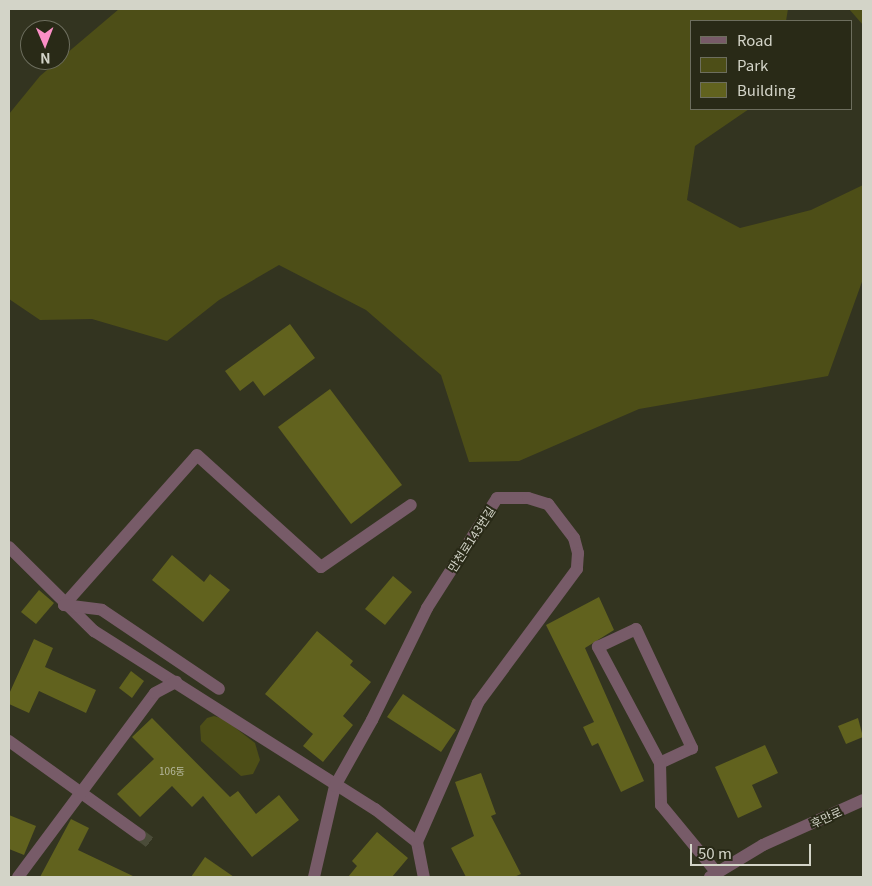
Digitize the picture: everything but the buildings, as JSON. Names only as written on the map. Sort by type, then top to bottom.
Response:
[{"type":"street","points":[[64,605],[198,455],[322,567],[411,505]]},
{"type":"street","name":"만천로143번길","points":[[335,786],[372,720],[427,608],[497,498],[528,498],[548,504],[574,538],[578,553],[577,569],[478,703],[417,842]]},
{"type":"street","points":[[9,547],[64,605],[94,631],[335,786],[375,809],[417,842],[424,877]]},
{"type":"street","points":[[64,605],[102,610],[219,689]]},
{"type":"street","points":[[660,763],[692,748],[636,629],[598,647],[660,763],[661,805],[713,875]]},
{"type":"street","points":[[18,877],[155,693],[176,682]]},
{"type":"street","points":[[9,741],[140,835]]},
{"type":"street","points":[[314,877],[335,786]]},
{"type":"street","name":"후만로","points":[[713,875],[763,845],[863,800]]},
{"type":"green space","points":[[119,9],[788,9],[786,20],[690,20],[690,110],[748,110],[695,146],[687,200],[740,228],[811,210],[863,185],[863,279],[828,376],[639,409],[519,461],[469,462],[441,375],[366,310],[279,265],[219,300],[167,341],[92,319],[40,320],[9,299],[9,114],[47,70],[70,70],[70,51]]},
{"type":"green space","points":[[849,9],[863,9],[863,25]]},
{"type":"green space","points":[[214,716],[224,719],[255,743],[260,760],[253,774],[241,776],[201,741],[200,726],[207,718]]},
{"type":"tunnel","points":[[140,835],[152,844]]}]
